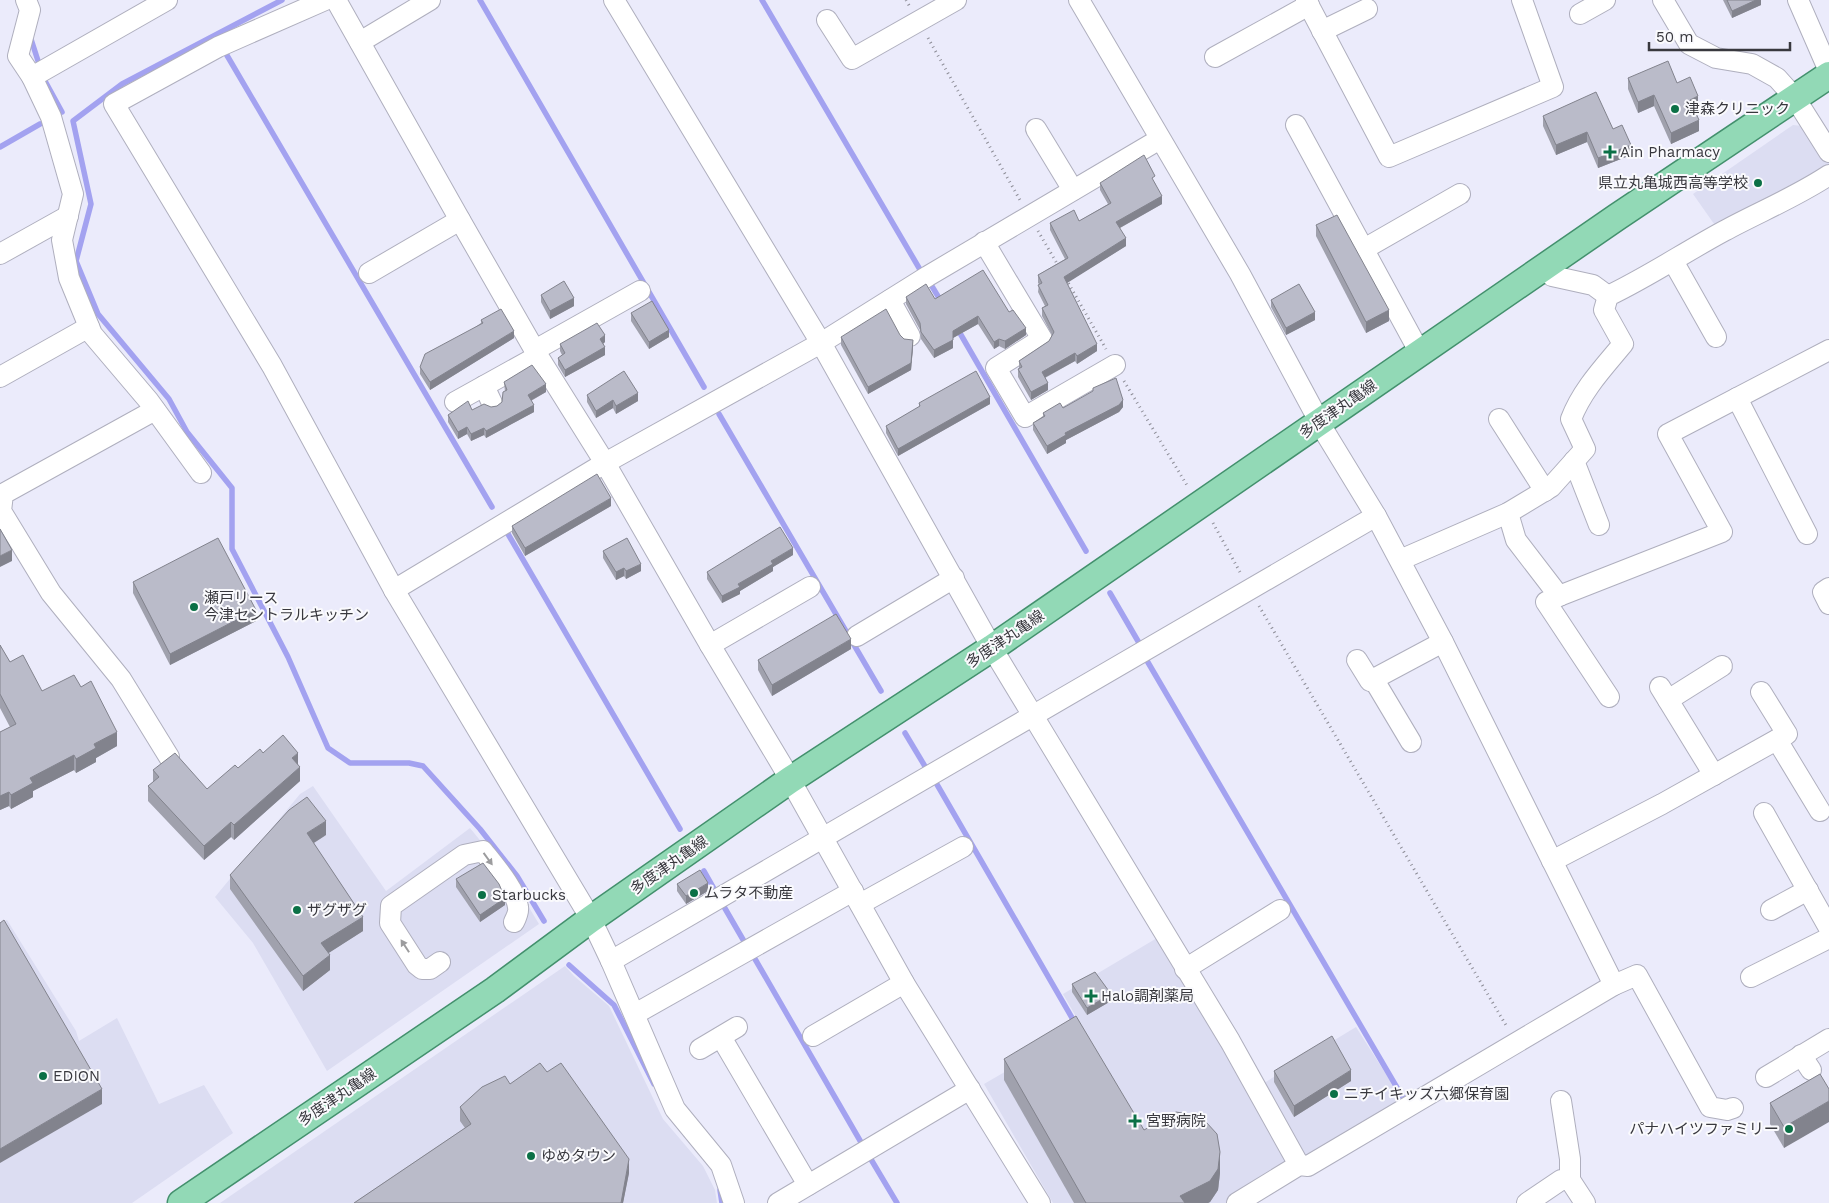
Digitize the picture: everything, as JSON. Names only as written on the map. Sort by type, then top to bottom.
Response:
[{"type":"main road","name":"多度津丸亀線","points":[[182,1203],[495,990],[590,919],[790,780],[992,648],[1544,267],[1829,75]]},
{"type":"street","points":[[26,0],[30,10],[18,56],[32,77],[51,117],[73,194],[62,240],[69,278],[92,334],[155,410],[201,473]]},
{"type":"street","points":[[32,77],[167,0]]},
{"type":"street","points":[[325,0],[218,46],[114,104],[272,366],[394,590],[590,919],[611,961],[675,1109],[721,1165],[734,1203]]},
{"type":"street","points":[[336,0],[537,353],[605,463],[790,780],[904,983],[970,1089],[1036,1202]]},
{"type":"street","points":[[360,42],[430,0]]},
{"type":"street","points":[[614,0],[821,342],[992,648],[1230,1041],[1298,1165]]},
{"type":"street","points":[[827,20],[852,59],[956,0]]},
{"type":"street","points":[[1079,0],[1240,274],[1320,421],[1400,560],[1443,642],[1614,985]]},
{"type":"street","points":[[1215,58],[1307,2],[1389,157],[1553,87],[1522,0]]},
{"type":"street","points":[[1580,14],[1605,0]]},
{"type":"street","points":[[1663,0],[1689,44],[1716,58],[1752,64],[1777,78],[1795,98],[1829,152]]},
{"type":"street","points":[[1798,0],[1829,71]]},
{"type":"street","points":[[1322,31],[1367,9]]},
{"type":"street","points":[[1296,125],[1420,353]]},
{"type":"street","points":[[1036,129],[1073,190]]},
{"type":"street","points":[[394,590],[605,463],[821,342],[984,242],[1160,139]]},
{"type":"street","points":[[1400,560],[1508,513],[1545,490],[1585,449],[1571,419],[1583,393],[1623,344],[1604,310],[1608,296],[1648,277],[1724,231],[1813,186],[1829,175]]},
{"type":"street","points":[[1364,249],[1460,194]]},
{"type":"street","points":[[0,254],[68,216]]},
{"type":"street","points":[[369,273],[460,220]]},
{"type":"street","points":[[984,242],[1042,339],[996,368],[1025,417],[1115,365]]},
{"type":"street","points":[[1673,261],[1716,337]]},
{"type":"street","points":[[1544,267],[1552,276],[1593,285],[1608,296]]},
{"type":"street","points":[[455,402],[488,395],[537,353],[640,291]]},
{"type":"street","points":[[890,300],[910,336]]},
{"type":"street","points":[[0,377],[89,327]]},
{"type":"street","points":[[1608,697],[1546,602],[1722,532],[1668,434],[1829,350]]},
{"type":"street","points":[[1737,398],[1807,534]]},
{"type":"street","points":[[155,410],[3,494],[1,511],[51,593],[122,679],[169,757]]},
{"type":"street","points":[[1499,419],[1545,490]]},
{"type":"street","points":[[1574,461],[1599,525]]},
{"type":"street","points":[[1508,513],[1516,540],[1559,596]]},
{"type":"street","points":[[611,961],[1376,516]]},
{"type":"street","points":[[857,636],[954,578]]},
{"type":"street","points":[[710,645],[810,587]]},
{"type":"street","points":[[1829,588],[1822,592],[1829,604]]},
{"type":"street","points":[[1357,660],[1370,682],[1443,642]]},
{"type":"street","points":[[1714,775],[1664,694],[1722,666]]},
{"type":"street","points":[[1374,680],[1411,742]]},
{"type":"street","points":[[1552,861],[1787,734],[1761,692]]},
{"type":"street","points":[[1777,740],[1820,811]]},
{"type":"street","points":[[1764,813],[1829,928]]},
{"type":"street","points":[[634,1014],[856,898],[962,847]]},
{"type":"street","points":[[440,962],[430,969],[422,969],[418,965],[390,923],[391,906],[464,856],[482,851],[489,859],[514,896],[518,909],[514,922]]},
{"type":"street","points":[[1771,910],[1808,890]]},
{"type":"street","points":[[1185,969],[1280,910]]},
{"type":"street","points":[[1752,977],[1829,938]]},
{"type":"street","points":[[1237,1203],[1298,1165],[1308,1166],[1614,985],[1637,975],[1710,1107],[1727,1110],[1733,1108]]},
{"type":"street","points":[[813,1036],[904,983]]},
{"type":"street","points":[[700,1049],[729,1032],[808,1185]]},
{"type":"street","points":[[1766,1077],[1806,1063],[1829,1039]]},
{"type":"street","points":[[778,1203],[970,1089]]},
{"type":"street","points":[[1561,1101],[1570,1159],[1570,1180],[1585,1203]]},
{"type":"street","points":[[1527,1203],[1561,1180],[1570,1180]]},
{"type":"path","points":[[906,0],[1115,365],[1200,505],[1208,515],[1249,589],[1516,1043]]},
{"type":"shaded area","name":"県立丸亀城西高等学校","points":[[1793,125],[1802,126],[1826,163],[1829,162],[1829,172],[1719,231],[1693,194]]},
{"type":"shaded area","points":[[313,786],[386,891],[470,828],[513,881],[539,924],[327,1071],[253,943],[215,897],[300,794]]},
{"type":"shaded area","points":[[7,920],[76,1031],[79,1041],[117,1018],[159,1104],[204,1085],[233,1133],[132,1203],[0,1203],[0,924]]},
{"type":"shaded area","name":"宮野病院","points":[[1157,938],[1287,1158],[1284,1170],[1227,1203],[1053,1203],[984,1084],[1082,1027],[1063,994]]},
{"type":"shaded area","points":[[565,966],[609,1006],[663,1119],[703,1166],[715,1190],[717,1203],[220,1203]]},
{"type":"shaded area","name":"ニチイキッズ六郷保育園","points":[[1356,1027],[1405,1104],[1308,1160],[1264,1083]]},
{"type":"building","points":[[1727,0],[1756,0],[1732,11]]},
{"type":"building","name":"津森クリニック","points":[[1668,61],[1677,83],[1690,77],[1698,96],[1690,100],[1699,120],[1671,133],[1654,95],[1638,102],[1628,78]]},
{"type":"building","points":[[1596,92],[1613,129],[1622,125],[1631,145],[1598,158],[1587,132],[1556,145],[1543,116]]},
{"type":"building","points":[[1144,155],[1155,176],[1152,178],[1162,196],[1116,222],[1126,238],[1064,277],[1097,344],[1077,356],[1075,353],[1042,372],[1048,383],[1031,392],[1018,369],[1022,367],[1019,361],[1049,341],[1054,332],[1042,308],[1048,305],[1038,285],[1042,283],[1038,275],[1068,258],[1050,223],[1074,210],[1079,221],[1111,203],[1100,183]]},
{"type":"building","points":[[1337,215],[1389,310],[1366,322],[1316,225]]},
{"type":"building","points":[[983,270],[1009,312],[1013,310],[1026,328],[1005,341],[999,339],[994,342],[978,316],[953,331],[953,340],[934,350],[921,332],[920,323],[906,297],[926,284],[935,299]]},
{"type":"building","points":[[564,281],[574,298],[550,311],[541,295]]},
{"type":"building","points":[[1299,284],[1315,312],[1286,328],[1271,300]]},
{"type":"building","points":[[652,301],[669,330],[649,342],[631,313]]},
{"type":"building","points":[[501,309],[514,331],[430,382],[420,367],[425,354],[483,323],[481,320]]},
{"type":"building","points":[[886,309],[900,335],[904,339],[913,340],[911,363],[868,387],[841,337]]},
{"type":"building","points":[[597,323],[605,335],[600,339],[605,347],[565,370],[558,358],[565,353],[560,344]]},
{"type":"building","points":[[532,365],[546,384],[528,395],[534,405],[486,431],[484,428],[471,434],[467,427],[458,432],[448,415],[468,401],[472,410],[484,404],[491,407],[497,406],[502,402],[503,392],[507,390],[504,382]]},
{"type":"building","points":[[624,371],[638,393],[616,406],[613,400],[596,411],[587,395]]},
{"type":"building","points":[[976,371],[990,397],[898,449],[886,426],[920,406],[919,403]]},
{"type":"building","points":[[1116,378],[1123,400],[1119,405],[1065,433],[1066,435],[1047,446],[1033,423],[1045,416],[1043,413],[1060,403],[1063,408],[1093,391],[1093,388]]},
{"type":"building","points":[[597,474],[611,498],[525,548],[512,526]]},
{"type":"building","points":[[780,527],[793,548],[771,561],[773,564],[738,584],[740,587],[722,596],[707,572]]},
{"type":"building","points":[[0,529],[12,550],[0,556]]},
{"type":"building","name":"瀬戸リース 今津セントラルキッチン","points":[[218,538],[256,610],[170,654],[133,582]]},
{"type":"building","points":[[627,538],[641,564],[626,571],[624,568],[616,572],[603,551]]},
{"type":"building","points":[[836,614],[851,639],[772,685],[758,660]]},
{"type":"building","points":[[0,645],[10,662],[23,655],[42,691],[74,675],[81,687],[91,681],[117,732],[94,744],[96,748],[76,759],[74,755],[30,778],[33,783],[11,795],[9,792],[0,796],[0,732],[16,724],[0,694]]},
{"type":"building","points":[[283,735],[298,753],[292,758],[300,767],[234,825],[231,822],[204,846],[148,786],[159,777],[153,770],[175,753],[207,789],[235,765],[238,768],[260,749],[263,753]]},
{"type":"building","name":"ザグザグ","points":[[307,797],[326,821],[307,833],[363,917],[321,943],[330,955],[303,976],[230,875],[289,810]]},
{"type":"building","name":"Starbucks","points":[[483,863],[499,884],[505,898],[480,915],[456,879]]},
{"type":"building","points":[[700,870],[708,883],[686,896],[677,884]]},
{"type":"building","name":"EDION","points":[[4,920],[102,1089],[0,1149],[0,923]]},
{"type":"building","name":"Halo調剤薬局","points":[[1095,972],[1111,994],[1087,1008],[1072,984]]},
{"type":"building","points":[[1076,1016],[1144,1130],[1176,1112],[1194,1115],[1206,1122],[1217,1134],[1220,1152],[1218,1169],[1210,1181],[1180,1196],[1185,1203],[1086,1203],[1004,1059]]},
{"type":"building","points":[[1332,1036],[1351,1070],[1294,1106],[1274,1071]]},
{"type":"building","name":"ゆめタウン","points":[[540,1063],[547,1072],[561,1063],[629,1159],[621,1203],[354,1203],[471,1124],[460,1107],[482,1087],[505,1076],[510,1084]]},
{"type":"building","points":[[1820,1074],[1829,1089],[1829,1101],[1784,1127],[1770,1103]]},
{"type":"waterway","points":[[282,0],[122,84],[73,121],[91,204],[76,261],[98,314],[169,399],[187,432],[232,488],[232,549],[288,657],[328,748],[350,763],[409,763],[423,766],[480,829],[517,876],[544,921]]},
{"type":"waterway","points":[[480,0],[704,387]]},
{"type":"waterway","points":[[762,0],[922,273]]},
{"type":"waterway","points":[[30,36],[40,67]]},
{"type":"waterway","points":[[225,52],[492,507]]},
{"type":"waterway","points":[[45,81],[62,112]]},
{"type":"waterway","points":[[0,147],[40,124]]},
{"type":"waterway","points":[[930,283],[942,303]]},
{"type":"waterway","points":[[957,328],[1086,551]]},
{"type":"waterway","points":[[719,414],[881,691]]},
{"type":"waterway","points":[[508,534],[680,829]]},
{"type":"waterway","points":[[1110,593],[1142,648]]},
{"type":"waterway","points":[[1146,659],[1406,1103]]},
{"type":"waterway","points":[[905,733],[929,773]]},
{"type":"waterway","points":[[935,781],[1075,1023]]},
{"type":"waterway","points":[[704,871],[717,894]]},
{"type":"waterway","points":[[723,905],[745,943]]},
{"type":"waterway","points":[[755,959],[862,1144]]},
{"type":"waterway","points":[[569,965],[614,1005],[654,1084]]},
{"type":"waterway","points":[[869,1156],[897,1203]]},
{"type":"waterway","points":[[720,1190],[722,1203]]},
{"type":"place","name":"津森クリニック","points":[[1675,109]]},
{"type":"place","name":"Ain Pharmacy","points":[[1610,152]]},
{"type":"place","name":"県立丸亀城西高等学校","points":[[1758,183]]},
{"type":"place","name":"瀬戸リース 今津セントラルキッチン","points":[[194,607]]},
{"type":"place","name":"ムラタ不動産","points":[[694,893]]},
{"type":"place","name":"Starbucks","points":[[482,895]]},
{"type":"place","name":"ザグザグ","points":[[297,910]]},
{"type":"place","name":"Halo調剤薬局","points":[[1091,996]]},
{"type":"place","name":"EDION","points":[[43,1076]]},
{"type":"place","name":"ニチイキッズ六郷保育園","points":[[1334,1094]]},
{"type":"place","name":"宮野病院","points":[[1135,1121]]},
{"type":"place","name":"パナハイツファミリー","points":[[1789,1129]]},
{"type":"place","name":"ゆめタウン","points":[[531,1156]]}]
